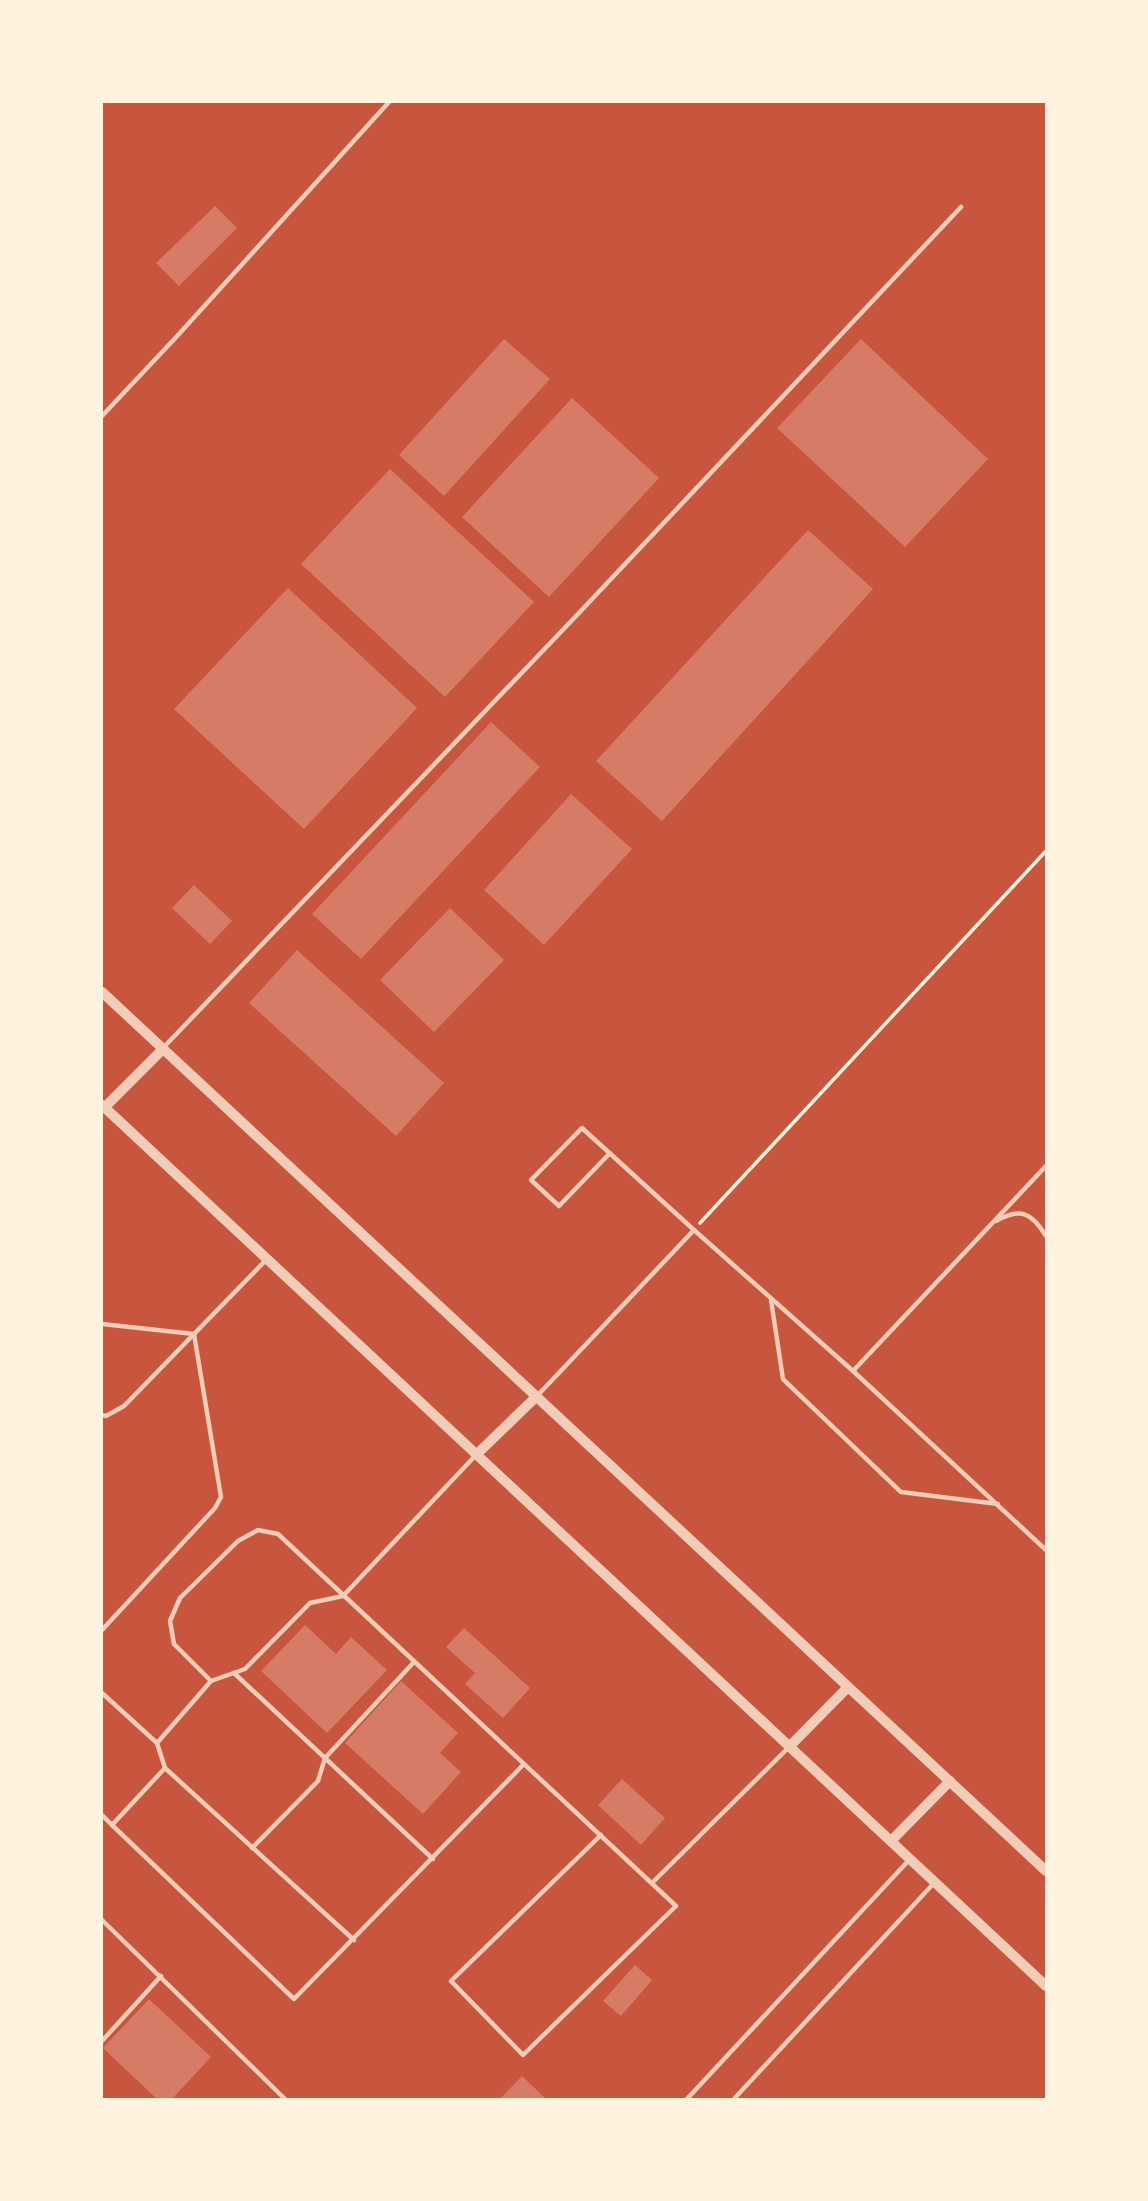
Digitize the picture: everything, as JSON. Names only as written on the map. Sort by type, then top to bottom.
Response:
[{"type":"street","points":[[102,992],[1046,1871]]},
{"type":"street","points":[[163,1049],[103,1107],[1046,1986]]},
{"type":"street","points":[[476,1455],[537,1396]]},
{"type":"street","points":[[789,1747],[848,1687]]},
{"type":"street","points":[[891,1841],[950,1781]]},
{"type":"lane","points":[[102,416],[389,102]]},
{"type":"lane","points":[[163,1049],[961,207]]},
{"type":"lane","points":[[610,1153],[559,1206],[531,1180],[582,1128],[610,1153],[694,1230],[853,1371],[1046,1550]]},
{"type":"lane","points":[[853,1371],[1046,1166]]},
{"type":"lane","points":[[989,1225],[1008,1214],[1021,1212],[1034,1218],[1046,1236]]},
{"type":"lane","points":[[537,1396],[694,1230]]},
{"type":"lane","points":[[102,1415],[106,1416],[124,1406],[266,1259]]},
{"type":"lane","points":[[770,1298],[783,1379],[901,1492],[999,1505]]},
{"type":"lane","points":[[102,1324],[194,1334]]},
{"type":"lane","points":[[102,1630],[215,1508],[221,1497],[194,1334]]},
{"type":"lane","points":[[157,1743],[211,1681],[246,1669],[310,1603],[343,1596],[476,1455]]},
{"type":"lane","points":[[211,1681],[174,1644],[170,1621],[180,1598],[238,1541],[258,1530],[278,1534],[343,1596],[601,1835],[676,1906],[523,2055],[451,1981],[601,1835]]},
{"type":"lane","points":[[253,1848],[318,1781],[325,1758],[414,1662]]},
{"type":"lane","points":[[233,1673],[433,1859]]},
{"type":"lane","points":[[102,1693],[157,1743],[165,1768],[354,1940]]},
{"type":"lane","points":[[652,1883],[789,1747]]},
{"type":"lane","points":[[102,1815],[295,1999],[524,1764]]},
{"type":"lane","points":[[112,1825],[165,1768]]},
{"type":"lane","points":[[686,2099],[910,1859]]},
{"type":"lane","points":[[733,2099],[935,1882]]},
{"type":"lane","points":[[102,1920],[286,2099]]},
{"type":"lane","points":[[102,2040],[162,1976]]},
{"type":"path","points":[[694,1230],[1046,851]]},
{"type":"building","points":[[215,206],[237,228],[179,286],[156,263]]},
{"type":"building","points":[[504,339],[550,379],[444,496],[399,455]]},
{"type":"building","points":[[861,339],[988,459],[905,547],[777,428]]},
{"type":"building","points":[[572,398],[659,478],[549,597],[462,517]]},
{"type":"building","points":[[390,469],[534,602],[445,697],[301,564]]},
{"type":"building","points":[[808,530],[873,589],[662,821],[596,761]]},
{"type":"building","points":[[288,588],[417,708],[304,829],[174,709]]},
{"type":"building","points":[[491,722],[540,767],[361,959],[312,914]]},
{"type":"building","points":[[571,794],[632,849],[544,945],[484,890]]},
{"type":"building","points":[[194,885],[232,921],[210,944],[172,908]]},
{"type":"building","points":[[450,908],[504,960],[434,1032],[380,980]]},
{"type":"building","points":[[297,950],[444,1083],[396,1136],[249,1003]]},
{"type":"building","points":[[305,1625],[336,1654],[351,1637],[387,1670],[327,1733],[261,1671]]},
{"type":"building","points":[[464,1628],[530,1688],[503,1718],[465,1684],[475,1673],[446,1647]]},
{"type":"building","points":[[401,1681],[458,1733],[440,1753],[461,1772],[423,1814],[345,1743]]},
{"type":"building","points":[[622,1779],[665,1818],[641,1845],[598,1805]]},
{"type":"building","points":[[635,1965],[652,1980],[621,2016],[603,2001]]},
{"type":"building","points":[[149,1999],[211,2057],[171,2100],[158,2100],[103,2048]]},
{"type":"building","points":[[522,2076],[547,2100],[499,2100]]}]
